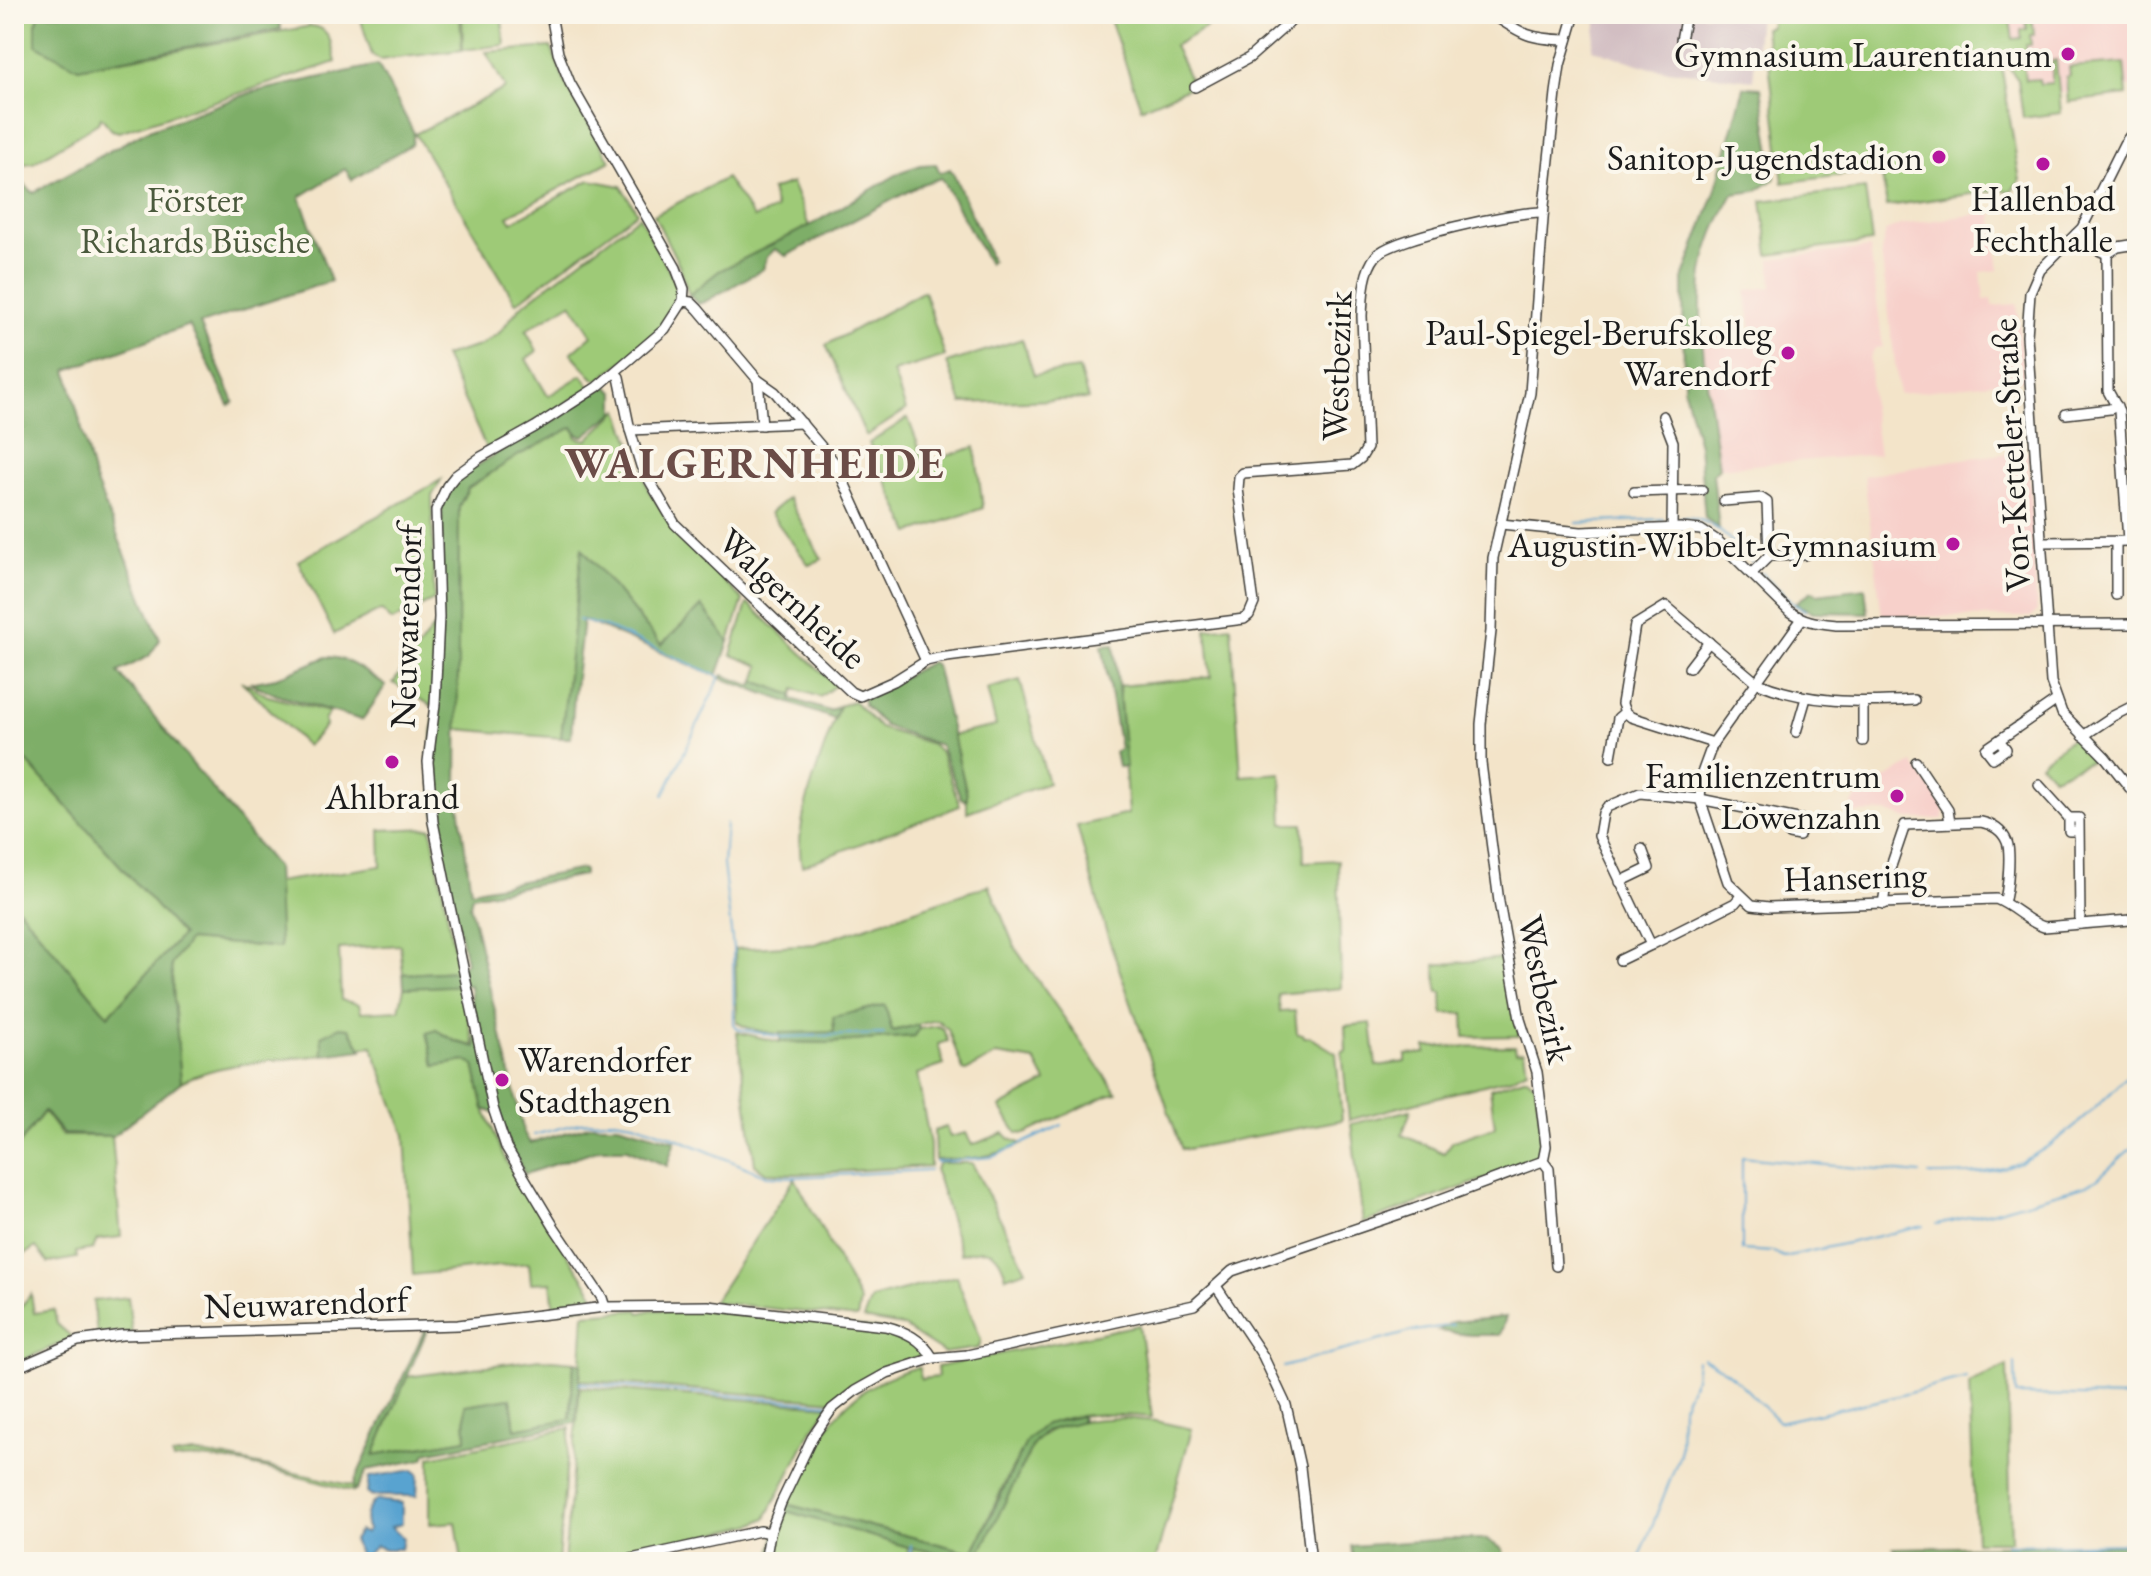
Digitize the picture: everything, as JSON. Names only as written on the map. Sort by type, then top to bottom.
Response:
[{"type":"street","points":[[551,14],[558,53],[570,83],[676,268],[684,289],[683,301]]},
{"type":"street","points":[[1195,87],[1249,58],[1299,14]]},
{"type":"street","points":[[1492,14],[1527,36],[1567,40]]},
{"type":"street","name":"Westbezirk","points":[[1556,1266],[1550,1176],[1543,1161],[1546,1146],[1539,1086],[1535,1061],[1520,1019],[1510,966],[1481,763],[1481,724],[1491,631],[1493,558],[1530,393],[1543,212],[1557,82],[1575,14]]},
{"type":"street","points":[[1681,40],[1686,14]]},
{"type":"street","name":"Von-Ketteler-Straße","points":[[2047,623],[2027,336],[2030,293],[2040,270],[2076,234],[2090,214],[2124,144],[2137,127]]},
{"type":"street","name":"Westbezirk","points":[[939,658],[1244,619],[1254,603],[1238,489],[1243,473],[1339,467],[1356,463],[1367,448],[1362,316],[1363,295],[1373,260],[1379,252],[1397,244],[1485,220],[1543,212]]},
{"type":"street","points":[[2076,234],[2087,245],[2107,254]]},
{"type":"street","points":[[2107,254],[2118,247],[2137,244]]},
{"type":"street","points":[[2042,542],[2133,541],[2117,406],[2108,391],[2107,254]]},
{"type":"street","name":"Neuwarendorf","points":[[605,1307],[506,1147],[493,1108],[450,907],[433,822],[428,762],[439,617],[436,510],[455,476],[615,373],[665,329],[683,301]]},
{"type":"street","name":"Walgernheide","points":[[683,301],[691,302],[698,309],[835,463],[926,661]]},
{"type":"street","name":"Walgernheide","points":[[615,373],[619,377],[630,430],[646,477],[675,524],[851,692],[860,696],[882,688],[926,661],[939,658]]},
{"type":"street","points":[[758,380],[762,425]]},
{"type":"street","points":[[2066,414],[2117,406]]},
{"type":"street","points":[[1663,416],[1673,442],[1672,529]]},
{"type":"street","points":[[630,430],[802,423]]},
{"type":"street","points":[[1634,492],[1702,490]]},
{"type":"street","points":[[1724,501],[1761,498],[1767,502],[1769,556]]},
{"type":"street","points":[[1501,524],[1581,532],[1701,530],[1718,541],[1801,620],[1837,625],[2137,624]]},
{"type":"street","points":[[2116,541],[2116,595]]},
{"type":"street","points":[[1751,574],[1769,556],[1805,555]]},
{"type":"street","points":[[1713,743],[1631,717],[1622,704],[1635,625],[1666,606],[1756,682],[1806,698],[1863,703],[1914,700]]},
{"type":"street","name":"Hansering","points":[[1801,620],[1713,743],[1702,773],[1700,799],[1728,882],[1740,897],[1752,905],[1769,907],[1996,899],[2004,902]]},
{"type":"street","points":[[2047,623],[2049,663],[2062,713],[2106,758],[2137,797]]},
{"type":"street","points":[[1689,668],[1709,642]]},
{"type":"street","points":[[1796,732],[1806,698]]},
{"type":"street","points":[[1999,740],[2057,700]]},
{"type":"street","points":[[1863,703],[1863,741]]},
{"type":"street","points":[[2083,736],[2137,704]]},
{"type":"street","points":[[1611,757],[1618,718],[1625,712]]},
{"type":"street","points":[[1916,762],[1948,810],[1950,823]]},
{"type":"street","points":[[2039,785],[2069,818],[2079,818],[2080,924]]},
{"type":"street","points":[[1651,945],[1599,836],[1607,807],[1640,793],[1700,799],[1793,818]]},
{"type":"street","points":[[1883,904],[1882,894],[1905,825],[1981,822],[1993,825],[2008,842],[2008,893],[2004,902],[2032,923],[2044,927],[2130,920],[2137,915]]},
{"type":"street","points":[[1620,882],[1649,868],[1642,849]]},
{"type":"street","points":[[1620,960],[1735,903],[1740,897]]},
{"type":"street","points":[[765,1562],[770,1533],[781,1503],[821,1423],[832,1409],[855,1391],[903,1367],[933,1358],[967,1355],[1194,1305],[1232,1271],[1543,1161]]},
{"type":"street","points":[[1216,1286],[1263,1356],[1286,1405],[1300,1467],[1311,1562]]},
{"type":"street","name":"Neuwarendorf","points":[[14,1369],[78,1341],[122,1335],[458,1325],[605,1307],[708,1306],[885,1326],[914,1337],[933,1358]]},
{"type":"street","points":[[617,1562],[760,1531],[770,1533]]},
{"type":"shaded area","points":[[1598,14],[1759,14],[1753,80],[1651,68],[1592,49]]},
{"type":"shaded area","name":"Gymnasium Laurentianum","points":[[2009,14],[2137,14],[2137,86],[2021,97],[2018,80],[2001,57],[2013,44]]},
{"type":"shaded area","points":[[1992,212],[1999,270],[1981,272],[1984,300],[1991,299],[1993,306],[2017,304],[2024,379],[1899,394],[1881,252],[1886,231],[1900,225]]},
{"type":"shaded area","name":"Paul-Spiegel-Berufskolleg Warendorf","points":[[1870,248],[1883,347],[1875,348],[1870,358],[1872,408],[1879,454],[1719,468],[1703,337],[1752,331],[1746,290],[1772,287],[1770,259]]},
{"type":"shaded area","name":"Augustin-Wibbelt-Gymnasium","points":[[2028,451],[2037,612],[2030,617],[1882,616],[1864,476]]},
{"type":"shaded area","name":"Familienzentrum Löwenzahn","points":[[1913,763],[1945,809],[1944,819],[1908,819],[1887,812],[1849,813],[1862,791]]},
{"type":"green space","points":[[14,14],[40,14],[36,24],[78,68],[311,26],[326,33],[336,62],[119,132],[112,130],[101,117],[98,123],[33,163],[15,165]]},
{"type":"green space","points":[[40,14],[278,14],[281,29],[78,68],[36,45],[36,24]]},
{"type":"green space","points":[[359,14],[460,14],[462,50],[380,60],[372,55]]},
{"type":"green space","points":[[462,14],[544,16],[502,21],[505,45],[463,50]]},
{"type":"green space","points":[[1108,14],[1200,14],[1207,27],[1174,46],[1193,86],[1141,108]]},
{"type":"green space","points":[[1770,14],[2009,14],[2013,39],[2021,38],[2021,30],[2027,29],[2026,15],[2032,15],[2034,35],[2030,35],[2031,45],[2026,45],[2027,55],[2022,56],[2025,80],[2039,79],[2040,84],[2052,83],[2052,61],[2056,60],[2061,113],[2023,118],[2018,80],[1997,51],[1990,58],[2002,70],[2020,181],[2011,191],[1999,190],[1887,206],[1881,170],[1783,183],[1765,28],[1771,26]]},
{"type":"green space","points":[[551,47],[566,84],[610,161],[508,216],[512,222],[590,180],[621,186],[637,212],[516,303],[415,134],[504,89],[486,52]]},
{"type":"green space","points":[[2124,63],[2127,95],[2068,102],[2066,77],[2070,76],[2069,67]]},
{"type":"green space","name":"Förster Richards Büsche","points":[[378,65],[414,133],[412,144],[352,180],[345,169],[300,197],[331,281],[200,324],[234,402],[229,405],[189,325],[67,370],[94,478],[160,640],[149,656],[118,672],[276,867],[280,948],[189,940],[171,965],[181,1082],[113,1136],[63,1134],[44,1111],[14,1151],[14,903],[108,1016],[182,935],[14,747],[14,174],[33,193],[146,131],[253,92]]},
{"type":"green space","points":[[1744,87],[1761,88],[1775,179],[1756,191],[1733,194],[1714,232],[1703,273],[1701,319],[1719,468],[1713,474],[1719,528],[1705,518],[1699,445],[1684,390],[1683,279],[1715,192]]},
{"type":"green space","points":[[936,164],[940,173],[950,169],[954,175],[992,261],[989,264],[941,178],[922,184],[786,256],[775,249],[767,257],[763,269],[706,301],[698,304],[689,295],[719,271],[809,226],[903,171]]},
{"type":"green space","points":[[726,178],[754,218],[776,209],[771,190],[792,183],[809,226],[719,271],[689,295],[680,267],[654,215]]},
{"type":"green space","points":[[1865,189],[1872,242],[1769,255],[1762,201]]},
{"type":"green space","points":[[639,216],[679,289],[669,317],[636,352],[599,380],[595,380],[571,353],[592,335],[571,303],[526,330],[537,351],[526,359],[548,396],[582,375],[591,388],[487,450],[444,356],[479,346],[499,333],[520,307]]},
{"type":"green space","points":[[924,291],[945,356],[893,372],[906,410],[866,436],[826,345]]},
{"type":"green space","points":[[1022,339],[1034,375],[1079,369],[1088,399],[962,403],[947,363]]},
{"type":"green space","points":[[605,384],[615,393],[615,412],[584,436],[578,435],[573,427],[519,455],[468,488],[459,506],[457,791],[471,891],[584,871],[584,875],[472,896],[470,905],[524,1133],[530,1143],[592,1125],[618,1125],[675,1141],[667,1166],[627,1149],[600,1149],[525,1174],[510,1147],[499,1115],[484,1109],[474,1065],[466,1061],[435,1066],[427,1033],[436,1030],[457,1042],[476,1047],[470,985],[404,988],[403,974],[458,971],[466,962],[437,824],[430,767],[442,607],[442,503],[455,480],[564,415]]},
{"type":"green space","points":[[619,410],[649,491],[682,540],[743,600],[729,642],[702,606],[661,645],[582,549],[561,738],[457,729],[459,506],[468,488],[519,455],[573,426],[577,438],[587,440]]},
{"type":"green space","points":[[908,418],[925,463],[975,447],[983,508],[910,533],[869,443]]},
{"type":"green space","points":[[441,480],[432,496],[434,600],[392,621],[382,611],[377,612],[334,634],[298,561]]},
{"type":"green space","points":[[788,498],[822,559],[809,565],[770,513]]},
{"type":"green space","points":[[582,548],[661,645],[702,606],[729,642],[717,676],[583,620],[571,738],[561,738]]},
{"type":"green space","points":[[1865,588],[1868,613],[1813,612],[1795,603],[1812,591],[1817,594]]},
{"type":"green space","points":[[747,604],[836,685],[820,697],[795,689],[793,695],[755,681],[760,666],[731,655]]},
{"type":"green space","points":[[1231,626],[1241,776],[1281,773],[1283,824],[1303,824],[1304,862],[1338,860],[1341,988],[1278,994],[1280,1012],[1295,1011],[1297,1034],[1310,1037],[1336,1053],[1342,1120],[1182,1150],[1105,928],[1077,826],[1128,814],[1119,686],[1211,677],[1206,629]]},
{"type":"green space","points":[[434,629],[432,706],[393,683]]},
{"type":"green space","points":[[1114,644],[1126,767],[1118,767],[1115,752],[1120,749],[1102,645]]},
{"type":"green space","points":[[326,657],[350,663],[386,686],[362,720],[277,695],[250,683],[276,678]]},
{"type":"green space","points":[[931,662],[936,665],[966,801],[961,798],[940,745],[885,726],[864,705],[863,699]]},
{"type":"green space","points":[[723,675],[753,686],[755,681],[793,695],[792,699],[829,711],[839,706],[834,719],[721,678]]},
{"type":"green space","points":[[1020,680],[1048,783],[967,812],[967,795],[953,735],[996,726],[987,689]]},
{"type":"green space","points":[[241,681],[268,696],[329,712],[324,721],[326,725],[307,746]]},
{"type":"green space","points":[[854,701],[880,728],[932,744],[941,753],[960,806],[802,866],[801,829],[811,786],[839,706]]},
{"type":"green space","points":[[2074,736],[2089,752],[2091,761],[2053,777],[2040,763]]},
{"type":"green space","points":[[14,747],[182,935],[108,1016],[14,903]]},
{"type":"green space","points":[[431,828],[458,971],[403,974],[400,945],[339,949],[341,1000],[359,1004],[361,1012],[399,1010],[404,988],[461,985],[474,1046],[457,1042],[436,1030],[436,1066],[466,1061],[474,1065],[484,1109],[506,1161],[597,1299],[595,1305],[554,1311],[551,1282],[531,1283],[529,1263],[413,1275],[405,1135],[372,1046],[361,1048],[349,1028],[322,1036],[323,1055],[232,1066],[181,1082],[171,965],[189,940],[280,948],[276,882],[381,866],[380,830]]},
{"type":"green space","points":[[989,885],[1015,948],[1117,1093],[1025,1134],[1017,1133],[1000,1107],[1046,1082],[1035,1061],[996,1055],[963,1070],[948,1029],[937,1020],[892,1031],[885,1006],[848,1027],[826,1034],[769,1032],[737,1022],[735,949],[815,944]]},
{"type":"green space","points":[[1504,958],[1519,1036],[1465,1037],[1464,1013],[1443,1014],[1442,992],[1438,992],[1435,965]]},
{"type":"green space","points":[[885,1005],[892,1031],[918,1025],[915,1036],[828,1043],[780,1042],[780,1033],[834,1032],[833,1017]]},
{"type":"green space","points":[[1371,1023],[1376,1066],[1406,1062],[1406,1055],[1426,1053],[1426,1047],[1515,1046],[1516,1052],[1524,1051],[1527,1070],[1511,1078],[1349,1120],[1342,1052],[1346,1051],[1345,1026]]},
{"type":"green space","points":[[937,1026],[943,1029],[948,1041],[938,1044],[944,1065],[917,1074],[930,1144],[930,1166],[796,1174],[766,1173],[755,1165],[737,1032],[780,1042],[828,1043],[914,1036],[919,1029]]},
{"type":"green space","points":[[340,1027],[349,1028],[362,1050],[323,1055],[321,1036]]},
{"type":"green space","points":[[1527,1077],[1535,1084],[1544,1150],[1538,1160],[1363,1223],[1351,1124],[1411,1110],[1402,1135],[1444,1153],[1453,1141],[1495,1127],[1490,1089]]},
{"type":"green space","points":[[44,1112],[62,1136],[112,1136],[121,1237],[97,1240],[93,1249],[76,1252],[77,1258],[48,1263],[36,1247],[19,1258],[14,1266],[14,1152]]},
{"type":"green space","points":[[946,1127],[950,1137],[966,1133],[972,1145],[1004,1133],[1022,1144],[991,1155],[935,1160],[934,1131]]},
{"type":"green space","points":[[939,1163],[972,1163],[1026,1270],[1006,1277],[999,1260],[991,1252],[978,1250],[961,1254],[935,1169]]},
{"type":"green space","points":[[795,1178],[860,1302],[857,1318],[713,1302]]},
{"type":"green space","points":[[14,1268],[20,1308],[31,1294],[34,1313],[54,1310],[57,1324],[73,1338],[14,1364]]},
{"type":"green space","points":[[956,1276],[981,1340],[979,1348],[944,1353],[902,1326],[863,1319],[871,1299]]},
{"type":"green space","points":[[128,1297],[132,1333],[97,1333],[93,1301]]},
{"type":"green space","points":[[638,1310],[640,1313],[651,1310],[707,1310],[881,1329],[898,1334],[919,1347],[920,1356],[869,1376],[834,1401],[580,1380],[584,1314]]},
{"type":"green space","points":[[1506,1317],[1500,1335],[1438,1331],[1452,1322]]},
{"type":"green space","points":[[1139,1325],[1152,1417],[1085,1415],[1047,1424],[1037,1431],[1016,1461],[974,1551],[786,1504],[821,1437],[850,1401],[869,1387],[919,1367],[921,1379],[938,1377],[937,1367]]},
{"type":"green space","points":[[428,1328],[374,1455],[466,1439],[465,1405],[511,1398],[515,1429],[570,1419],[574,1362],[581,1363],[576,1423],[426,1453],[424,1459],[367,1470],[353,1491],[354,1482]]},
{"type":"green space","points":[[540,1359],[574,1362],[570,1419],[515,1429],[511,1398],[465,1405],[466,1439],[373,1455],[407,1377]]},
{"type":"green space","points":[[2007,1366],[2011,1541],[1976,1541],[1969,1384]]},
{"type":"green space","points":[[580,1387],[829,1406],[812,1429],[766,1518],[754,1524],[591,1562],[564,1562]]},
{"type":"green space","points":[[1081,1416],[1082,1421],[1045,1431],[1034,1443],[976,1561],[908,1547],[783,1510],[786,1504],[974,1551],[1027,1440],[1045,1424]]},
{"type":"green space","points":[[1123,1418],[1192,1429],[1155,1562],[913,1562],[913,1547],[976,1560],[1034,1443],[1064,1425]]},
{"type":"green space","points":[[570,1428],[558,1562],[462,1562],[456,1522],[430,1524],[430,1457]]},
{"type":"green space","points":[[193,1453],[354,1486],[353,1491],[238,1463],[215,1459],[173,1460],[172,1456]]},
{"type":"green space","points":[[783,1510],[908,1547],[907,1562],[769,1562]]},
{"type":"green space","points":[[1485,1539],[1503,1549],[1505,1562],[1353,1562],[1351,1546]]},
{"type":"green space","points":[[2137,1544],[2137,1562],[1902,1562],[1893,1548]]},
{"type":"water","points":[[413,1470],[418,1474],[417,1496],[371,1496],[367,1493],[369,1477]]},
{"type":"water","points":[[376,1500],[402,1503],[402,1524],[391,1527],[403,1538],[401,1549],[376,1546],[366,1555],[375,1562],[357,1562],[359,1554],[353,1540],[359,1531],[365,1533],[368,1530],[366,1514]]},
{"type":"waterway","points":[[1681,517],[1712,526],[1752,562]]},
{"type":"waterway","points":[[1576,523],[1664,519]]},
{"type":"waterway","points":[[1762,573],[1795,605],[1806,611]]},
{"type":"waterway","points":[[579,620],[606,627],[720,677],[664,795]]},
{"type":"waterway","points":[[726,823],[723,864],[733,948],[734,1024],[738,1029],[782,1037],[884,1034]]},
{"type":"waterway","points":[[1929,1175],[1990,1171],[2027,1159],[2078,1123],[2137,1066]]},
{"type":"waterway","points":[[534,1135],[579,1123],[614,1120],[634,1123],[671,1136],[767,1176],[930,1170]]},
{"type":"waterway","points":[[936,1162],[993,1157],[1062,1125]]},
{"type":"waterway","points":[[1937,1224],[2087,1185],[2137,1143]]},
{"type":"waterway","points":[[1920,1174],[1742,1157],[1742,1250],[1773,1252],[1784,1257],[1924,1226]]},
{"type":"waterway","points":[[1283,1367],[1414,1331],[1453,1325]]},
{"type":"waterway","points":[[1703,1358],[1734,1378],[1779,1422],[1966,1378]]},
{"type":"waterway","points":[[1638,1562],[1680,1454],[1681,1408],[1695,1378],[1697,1360]]},
{"type":"waterway","points":[[2015,1363],[2016,1395],[2137,1397]]},
{"type":"waterway","points":[[579,1383],[830,1404]]},
{"type":"waterway","points":[[2006,1545],[2137,1543]]},
{"type":"waterway","points":[[909,1562],[911,1545]]},
{"type":"place","name":"Gymnasium Laurentianum","points":[[2068,54]]},
{"type":"place","name":"Sanitop-Jugendstadion","points":[[1939,157]]},
{"type":"place","name":"Hallenbad Fechthalle","points":[[2043,164]]},
{"type":"place","name":"Paul-Spiegel-Berufskolleg Warendorf","points":[[1788,353]]},
{"type":"place","name":"Augustin-Wibbelt-Gymnasium","points":[[1953,544]]},
{"type":"place","name":"Ahlbrand","points":[[392,762]]},
{"type":"place","name":"Familienzentrum Löwenzahn","points":[[1897,796]]},
{"type":"place","name":"Warendorfer Stadthagen","points":[[502,1080]]},
{"type":"district","name":"WALGERNHEIDE","points":[[755,463]]}]
